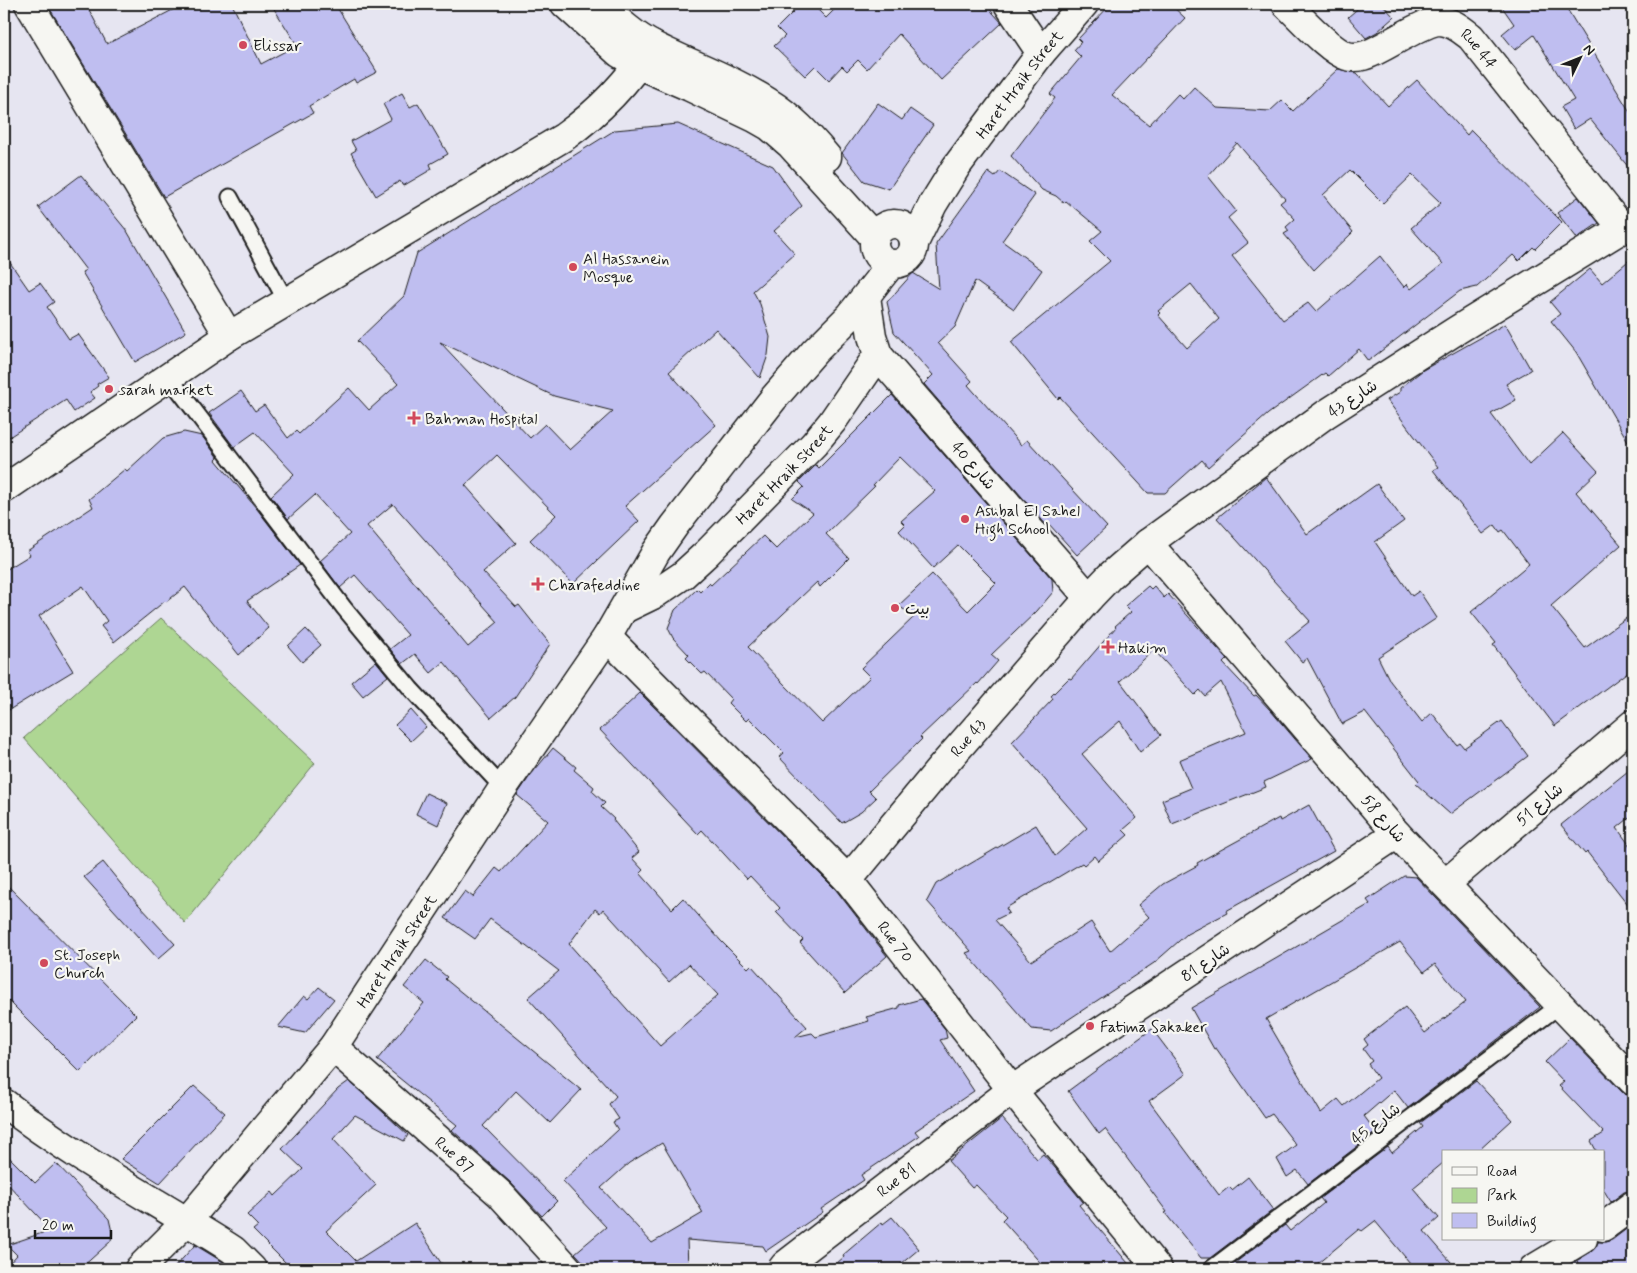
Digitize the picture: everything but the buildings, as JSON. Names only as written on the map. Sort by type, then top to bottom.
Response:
[{"type":"street","points":[[29,4],[230,336]]},
{"type":"street","points":[[565,4],[619,53],[646,55]]},
{"type":"street","points":[[600,4],[616,19],[646,55],[690,87],[769,126],[893,233]]},
{"type":"street","points":[[1008,4],[1041,53]]},
{"type":"street","name":"Haret Hraik Street","points":[[139,1269],[187,1221],[333,1047],[503,788],[607,637],[656,552],[774,398],[866,297],[891,264],[901,264],[908,259],[913,252],[893,233],[956,166],[1041,53],[1084,4]]},
{"type":"street","name":"Rue 44","points":[[1286,4],[1334,49],[1344,56],[1357,58],[1372,53],[1427,24],[1438,21],[1460,28],[1471,37],[1628,226]]},
{"type":"street","points":[[4,489],[230,336],[564,137],[586,121],[612,97],[646,55]]},
{"type":"street","name":"شارع 43","points":[[1089,598],[1110,576],[1148,543],[1326,414],[1457,330],[1628,226]]},
{"type":"street","points":[[866,297],[872,336],[878,355]]},
{"type":"street","name":"Haret Hraik Street","points":[[624,609],[656,594],[707,553],[814,444],[832,422],[878,355]]},
{"type":"street","name":"شارع 40","points":[[878,355],[1089,598]]},
{"type":"street","name":"شارع 58","points":[[1148,543],[1397,834],[1633,1081]]},
{"type":"street","name":"Rue 43","points":[[848,880],[939,770],[1089,598]]},
{"type":"street","name":"Rue 70","points":[[607,637],[848,880],[1012,1090],[1158,1269]]},
{"type":"street","name":"شارع 51","points":[[1445,884],[1633,724]]},
{"type":"street","name":"شارع 81","points":[[1012,1090],[1397,834]]},
{"type":"street","name":"Rue 87","points":[[333,1047],[500,1194],[568,1269]]},
{"type":"street","name":"Rue 81","points":[[782,1269],[1012,1090]]},
{"type":"street","points":[[4,1103],[32,1125],[82,1158],[233,1250],[252,1269]]},
{"type":"street","points":[[1604,1226],[1633,1205]]},
{"type":"street","points":[[1533,1269],[1581,1240]]},
{"type":"lane","points":[[230,197],[286,302]]},
{"type":"lane","points":[[169,377],[344,608],[412,690],[503,788]]},
{"type":"lane","name":"شارع 45","points":[[1211,1269],[1560,1004]]},
{"type":"green space","points":[[161,618],[315,763],[185,923],[24,738]]},
{"type":"place","name":"Elissar","points":[[243,45]]},
{"type":"place","name":"Al Hassanein Mosque","points":[[573,267]]},
{"type":"place","name":"sarah market","points":[[109,389]]},
{"type":"place","name":"Bahman Hospital","points":[[414,418]]},
{"type":"place","name":"Ashbal El Sahel High School","points":[[965,519]]},
{"type":"place","name":"Charafeddine","points":[[538,584]]},
{"type":"place","name":"بيت","points":[[895,608]]},
{"type":"place","name":"Hakim","points":[[1108,647]]},
{"type":"place","name":"St. Joseph Church","points":[[44,963]]},
{"type":"place","name":"Fatima Sakaker","points":[[1090,1026]]}]
